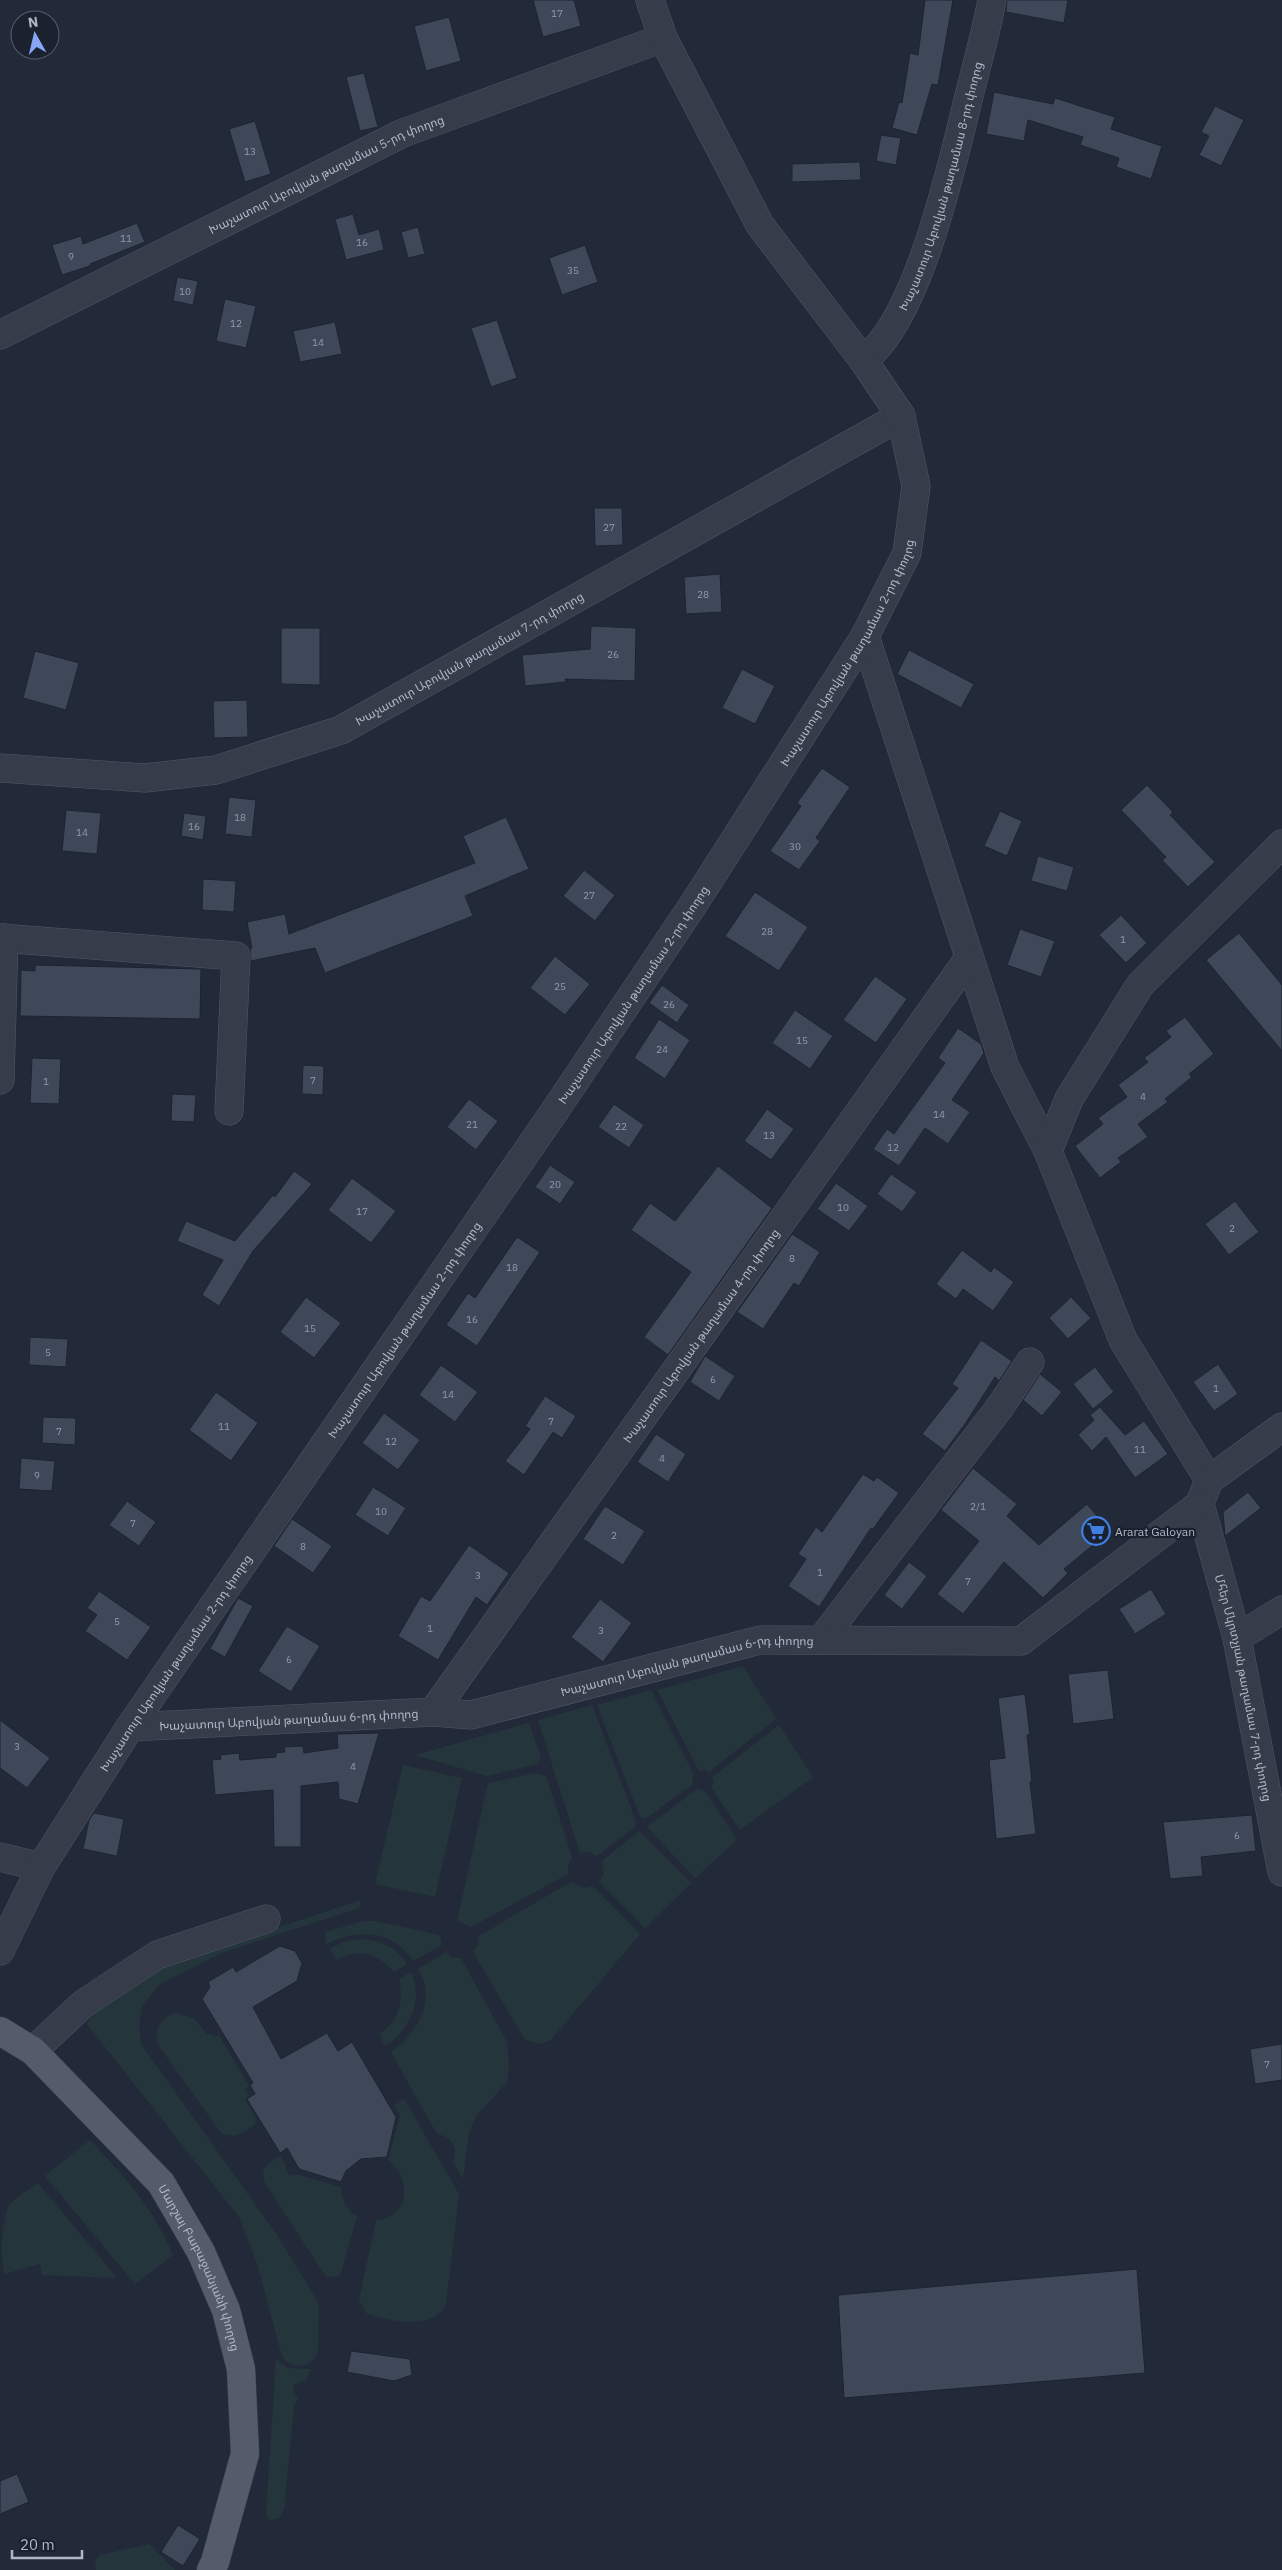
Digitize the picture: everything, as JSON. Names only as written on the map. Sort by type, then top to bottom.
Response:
[{"type":"main road","name":"Մարշալ Բաբաջանյանի փողոց","points":[[0,2031],[32,2051],[161,2183],[201,2252],[226,2310],[241,2369],[245,2454],[215,2562],[211,2570]]},
{"type":"street","name":"Խաչատուր Աբովյան թաղամաս 2-րդ փողոց","points":[[0,1951],[41,1867],[130,1727],[554,1112],[693,905],[865,636],[907,553],[916,486],[901,416],[863,360],[760,225],[663,38],[650,0]]},
{"type":"street","name":"Խաչատուր Աբովյան թաղամաս 8-րդ փողոց","points":[[863,360],[873,353],[886,339],[913,286],[946,188],[992,0]]},
{"type":"street","name":"Խաչատուր Աբովյան թաղամաս 5-րդ փողոց","points":[[0,335],[403,132],[663,38]]},
{"type":"street","name":"Խաչատուր Աբովյան թաղամաս 7-րդ փողոց","points":[[0,768],[145,778],[216,770],[341,730],[901,416]]},
{"type":"street","name":"Մհեր Մկրտչյան թաղամաս 7-րդ փողոց","points":[[865,636],[1005,1067],[1048,1151],[1123,1340],[1204,1492],[1237,1638],[1282,1872]]},
{"type":"street","points":[[1048,1151],[1069,1099],[1140,986],[1282,844]]},
{"type":"street","points":[[0,1080],[2,938],[236,956],[229,1111]]},
{"type":"street","name":"Խաչատուր Աբովյան թաղամաս 4-րդ փողոց","points":[[433,1712],[969,958]]},
{"type":"street","points":[[821,1640],[1000,1407],[1030,1362]]},
{"type":"street","name":"Խաչատուր Աբովյան թաղամաս 6-րդ փողոց","points":[[130,1727],[433,1712],[471,1715],[760,1640],[1021,1641],[1282,1426]]},
{"type":"street","points":[[1237,1638],[1282,1610]]},
{"type":"street","points":[[0,1857],[41,1867]]},
{"type":"street","points":[[32,2051],[83,2004],[157,1955],[266,1919]]},
{"type":"shaded area","points":[[743,1666],[776,1719],[709,1772],[705,1769],[699,1771],[657,1690]]},
{"type":"shaded area","points":[[651,1690],[694,1775],[692,1778],[693,1784],[645,1819],[640,1817],[597,1705]]},
{"type":"shaded area","points":[[592,1705],[636,1822],[634,1828],[597,1856],[588,1852],[580,1853],[538,1720]]},
{"type":"shaded area","points":[[529,1723],[541,1758],[537,1764],[487,1776],[415,1755]]},
{"type":"shaded area","points":[[779,1725],[813,1777],[740,1830],[711,1787],[714,1782],[712,1777]]},
{"type":"shaded area","points":[[403,1765],[462,1778],[435,1897],[375,1884]]},
{"type":"shaded area","points":[[536,1773],[546,1776],[572,1857],[568,1867],[568,1874],[471,1927],[457,1921],[488,1783]]},
{"type":"shaded area","points":[[697,1789],[705,1791],[737,1840],[695,1878],[647,1827]]},
{"type":"shaded area","points":[[639,1831],[691,1883],[645,1928],[599,1882],[604,1874],[602,1861]]},
{"type":"shaded area","points":[[571,1882],[583,1888],[593,1886],[640,1934],[551,2040],[539,2044],[526,2040],[522,2035],[473,1952],[479,1944],[477,1937]]},
{"type":"shaded area","points":[[358,1901],[361,1902],[359,1908],[224,1952],[160,1984],[142,2006],[139,2025],[141,2044],[277,2235],[319,2304],[318,2350],[315,2358],[308,2364],[296,2366],[289,2363],[281,2353],[258,2266],[239,2217],[87,2024],[94,2013],[165,1965]]},
{"type":"shaded area","points":[[364,1921],[375,1921],[440,1935],[442,1945],[413,1961],[405,1950],[395,1943],[374,1935],[350,1936],[326,1944],[325,1932]]},
{"type":"shaded area","points":[[361,1939],[375,1941],[393,1949],[399,1953],[407,1964],[394,1972],[382,1961],[367,1954],[352,1954],[337,1960],[330,1949],[343,1942]]},
{"type":"shaded area","points":[[446,1952],[451,1958],[461,1958],[507,2042],[509,2067],[507,2082],[477,2115],[469,2132],[463,2179],[453,2162],[455,2152],[453,2144],[447,2138],[437,2134],[391,2052],[409,2036],[422,2015],[426,1992],[424,1980],[418,1969]]},
{"type":"shaded area","points":[[411,1972],[416,1993],[412,2014],[401,2032],[385,2046],[379,2034],[391,2023],[398,2010],[401,1995],[399,1979]]},
{"type":"shaded area","points":[[177,2013],[193,2018],[207,2034],[220,2037],[249,2086],[245,2089],[249,2096],[245,2099],[256,2119],[255,2125],[236,2136],[224,2134],[219,2130],[159,2046],[157,2029],[159,2025],[166,2017]]},
{"type":"shaded area","points":[[404,2099],[459,2194],[446,2304],[432,2318],[411,2322],[367,2314],[359,2300],[376,2220],[387,2218],[396,2212],[404,2196],[404,2186],[401,2177],[388,2160],[400,2116],[394,2106]]},
{"type":"shaded area","points":[[90,2140],[115,2166],[137,2194],[157,2223],[173,2255],[135,2284],[45,2176]]},
{"type":"shaded area","points":[[281,2156],[290,2176],[296,2174],[341,2187],[345,2204],[357,2216],[340,2276],[328,2277],[322,2271],[265,2183],[263,2173],[266,2166]]},
{"type":"shaded area","points":[[38,2183],[117,2278],[42,2275],[40,2264],[4,2274],[2,2241],[5,2216],[10,2205],[17,2198]]},
{"type":"shaded area","points":[[276,2359],[287,2368],[311,2369],[306,2380],[293,2385],[293,2390],[298,2399],[294,2405],[284,2509],[279,2518],[270,2520],[266,2514]]},
{"type":"shaded area","points":[[149,2544],[175,2570],[96,2570],[95,2561],[100,2555]]},
{"type":"building","points":[[533,0],[574,0],[581,26],[543,37]]},
{"type":"building","points":[[925,0],[953,0],[938,85],[932,84],[917,135],[892,128],[899,102],[902,103],[910,53],[918,55]]},
{"type":"building","points":[[1007,0],[1068,0],[1064,23],[1006,12]]},
{"type":"building","points":[[449,17],[461,61],[426,71],[414,26]]},
{"type":"building","points":[[364,73],[378,127],[360,131],[346,77]]},
{"type":"building","points":[[994,92],[1053,104],[1055,98],[1115,117],[1111,129],[1162,146],[1151,179],[1116,167],[1119,158],[1080,145],[1083,137],[1028,120],[1024,141],[986,134]]},
{"type":"building","points":[[1215,106],[1244,120],[1221,166],[1199,155],[1209,136],[1201,132]]},
{"type":"building","points":[[255,121],[271,174],[245,182],[229,129]]},
{"type":"building","points":[[881,135],[901,138],[896,165],[876,161]]},
{"type":"building","points":[[860,162],[861,180],[792,182],[792,164]]},
{"type":"building","points":[[353,214],[359,235],[379,229],[384,250],[346,260],[335,219]]},
{"type":"building","points":[[137,223],[145,242],[90,264],[90,266],[62,275],[52,245],[81,236],[83,244]]},
{"type":"building","points":[[418,227],[425,254],[408,258],[401,232]]},
{"type":"building","points":[[585,245],[598,282],[562,295],[549,258]]},
{"type":"building","points":[[177,277],[198,281],[193,305],[173,301]]},
{"type":"building","points":[[225,299],[256,306],[246,348],[216,341]]},
{"type":"building","points":[[497,320],[517,378],[491,387],[471,328]]},
{"type":"building","points":[[335,322],[342,354],[300,362],[293,331]]},
{"type":"building","points":[[594,508],[622,508],[623,545],[595,546]]},
{"type":"building","points":[[720,574],[722,612],[686,614],[684,577]]},
{"type":"building","points":[[591,626],[636,628],[635,681],[565,679],[566,682],[525,686],[522,655],[590,649]]},
{"type":"building","points":[[281,628],[320,628],[320,685],[281,684]]},
{"type":"building","points":[[909,650],[974,684],[961,708],[897,674]]},
{"type":"building","points":[[35,651],[79,663],[66,710],[23,698]]},
{"type":"building","points":[[742,669],[775,686],[755,724],[722,708]]},
{"type":"building","points":[[247,700],[248,737],[214,738],[213,701]]},
{"type":"building","points":[[822,768],[850,787],[816,838],[820,841],[799,870],[770,851],[801,806],[797,803]]},
{"type":"building","points":[[1147,785],[1173,812],[1170,815],[1215,862],[1188,887],[1162,860],[1166,857],[1121,810]]},
{"type":"building","points":[[229,797],[256,800],[252,837],[225,834]]},
{"type":"building","points":[[66,810],[101,813],[97,854],[62,851]]},
{"type":"building","points":[[1000,811],[1022,821],[1007,856],[984,846]]},
{"type":"building","points":[[184,813],[206,816],[203,840],[181,836]]},
{"type":"building","points":[[506,817],[529,869],[465,896],[473,916],[325,973],[315,948],[251,961],[250,949],[252,948],[247,922],[285,914],[289,934],[475,863],[463,836]]},
{"type":"building","points":[[1038,856],[1074,867],[1067,891],[1031,881]]},
{"type":"building","points":[[584,870],[615,895],[595,921],[563,896]]},
{"type":"building","points":[[203,879],[236,881],[234,912],[202,910]]},
{"type":"building","points":[[755,892],[808,927],[779,971],[725,936]]},
{"type":"building","points":[[1121,915],[1147,943],[1126,963],[1099,935]]},
{"type":"building","points":[[1020,929],[1055,941],[1041,977],[1007,965]]},
{"type":"building","points":[[1239,933],[1282,985],[1282,1051],[1206,960]]},
{"type":"building","points":[[555,956],[590,984],[565,1015],[530,988]]},
{"type":"building","points":[[35,965],[201,969],[200,1019],[20,1016],[21,970],[35,971]]},
{"type":"building","points":[[875,976],[907,999],[876,1043],[843,1020]]},
{"type":"building","points":[[662,985],[689,1005],[677,1023],[649,1003]]},
{"type":"building","points":[[795,1010],[833,1036],[810,1069],[772,1043]]},
{"type":"building","points":[[1185,1017],[1214,1054],[1189,1074],[1192,1077],[1165,1099],[1168,1102],[1138,1124],[1148,1137],[1118,1158],[1121,1162],[1100,1178],[1075,1146],[1103,1124],[1098,1118],[1127,1097],[1118,1085],[1148,1062],[1144,1058],[1171,1037],[1166,1031]]},
{"type":"building","points":[[659,1019],[690,1040],[665,1079],[634,1058]]},
{"type":"building","points":[[958,1028],[981,1044],[984,1053],[952,1100],[970,1112],[948,1144],[925,1128],[899,1166],[873,1149],[887,1129],[894,1134],[945,1063],[938,1058]]},
{"type":"building","points":[[32,1058],[61,1059],[59,1104],[30,1103]]},
{"type":"building","points":[[303,1065],[324,1066],[323,1095],[302,1094]]},
{"type":"building","points":[[172,1094],[196,1095],[194,1122],[171,1121]]},
{"type":"building","points":[[469,1099],[498,1121],[476,1150],[447,1127]]},
{"type":"building","points":[[614,1104],[644,1125],[629,1148],[598,1127]]},
{"type":"building","points":[[767,1109],[794,1129],[771,1160],[744,1141]]},
{"type":"building","points":[[550,1165],[575,1182],[560,1204],[535,1187]]},
{"type":"building","points":[[718,1166],[772,1208],[668,1355],[644,1337],[691,1272],[631,1230],[650,1203],[675,1221]]},
{"type":"building","points":[[294,1171],[312,1184],[253,1251],[219,1306],[202,1295],[223,1260],[177,1241],[186,1221],[235,1241],[273,1195],[275,1197]]},
{"type":"building","points":[[891,1174],[917,1192],[902,1212],[877,1194]]},
{"type":"building","points":[[352,1178],[396,1211],[371,1243],[328,1210]]},
{"type":"building","points":[[836,1183],[868,1206],[849,1231],[817,1209]]},
{"type":"building","points":[[1235,1201],[1259,1232],[1229,1255],[1205,1224]]},
{"type":"building","points":[[792,1234],[820,1252],[799,1286],[794,1283],[763,1329],[737,1312]]},
{"type":"building","points":[[517,1237],[540,1252],[477,1346],[446,1325],[468,1293],[475,1298]]},
{"type":"building","points":[[962,1250],[991,1272],[994,1267],[1014,1282],[993,1311],[963,1289],[956,1299],[936,1284]]},
{"type":"building","points":[[306,1297],[341,1323],[314,1358],[280,1332]]},
{"type":"building","points":[[1071,1297],[1091,1318],[1068,1339],[1049,1318]]},
{"type":"building","points":[[30,1337],[68,1339],[66,1367],[29,1365]]},
{"type":"building","points":[[981,1340],[1012,1361],[999,1381],[995,1377],[945,1451],[922,1434],[958,1388],[952,1384]]},
{"type":"building","points":[[705,1356],[735,1376],[719,1401],[690,1382]]},
{"type":"building","points":[[1218,1364],[1238,1394],[1214,1411],[1193,1382]]},
{"type":"building","points":[[441,1365],[478,1392],[455,1422],[419,1395]]},
{"type":"building","points":[[1095,1367],[1114,1392],[1093,1409],[1073,1384]]},
{"type":"building","points":[[1040,1374],[1062,1392],[1042,1416],[1023,1400]]},
{"type":"building","points":[[216,1392],[258,1423],[231,1461],[189,1430]]},
{"type":"building","points":[[545,1396],[576,1416],[562,1438],[553,1432],[524,1475],[505,1461],[530,1429],[525,1426]]},
{"type":"building","points":[[1100,1407],[1125,1435],[1144,1421],[1168,1454],[1135,1478],[1106,1437],[1092,1451],[1078,1435],[1094,1420],[1090,1415]]},
{"type":"building","points":[[384,1413],[420,1440],[398,1470],[362,1443]]},
{"type":"building","points":[[43,1417],[76,1418],[75,1445],[42,1443]]},
{"type":"building","points":[[656,1434],[686,1454],[668,1482],[637,1462]]},
{"type":"building","points":[[21,1458],[55,1461],[52,1491],[19,1489]]},
{"type":"building","points":[[973,1468],[1017,1504],[1007,1516],[1039,1545],[1087,1504],[1110,1531],[1064,1569],[1068,1573],[1043,1598],[1004,1562],[963,1614],[937,1594],[979,1541],[941,1510]]},
{"type":"building","points":[[863,1474],[874,1481],[877,1477],[899,1493],[873,1529],[871,1528],[819,1607],[788,1586],[806,1559],[798,1554],[816,1527],[822,1532]]},
{"type":"building","points":[[373,1487],[406,1508],[388,1536],[355,1515]]},
{"type":"building","points":[[1248,1492],[1261,1508],[1225,1536],[1223,1512]]},
{"type":"building","points":[[127,1501],[156,1522],[139,1546],[109,1525]]},
{"type":"building","points":[[605,1506],[645,1531],[623,1565],[583,1539]]},
{"type":"building","points":[[292,1519],[332,1546],[313,1573],[274,1546]]},
{"type":"building","points":[[469,1545],[509,1573],[487,1605],[476,1597],[438,1660],[398,1636],[421,1596],[430,1601]]},
{"type":"building","points":[[909,1562],[927,1576],[902,1609],[884,1595]]},
{"type":"building","points":[[1151,1589],[1166,1614],[1135,1634],[1119,1609]]},
{"type":"building","points":[[99,1591],[151,1627],[127,1660],[85,1631],[97,1615],[87,1608]]},
{"type":"building","points":[[238,1598],[253,1606],[225,1657],[210,1649]]},
{"type":"building","points":[[600,1599],[632,1623],[603,1662],[571,1637]]},
{"type":"building","points":[[287,1626],[320,1646],[291,1692],[258,1671]]},
{"type":"building","points":[[1108,1670],[1114,1719],[1073,1724],[1068,1674]]},
{"type":"building","points":[[1025,1694],[1030,1735],[1027,1735],[1032,1782],[1030,1782],[1036,1834],[996,1839],[989,1760],[1005,1758],[998,1698]]},
{"type":"building","points":[[0,1720],[50,1758],[27,1788],[0,1768]]},
{"type":"building","points":[[379,1733],[358,1804],[339,1799],[338,1782],[301,1786],[301,1847],[274,1847],[273,1790],[215,1795],[212,1760],[221,1759],[220,1755],[239,1753],[240,1760],[276,1757],[276,1753],[285,1752],[284,1747],[303,1746],[304,1753],[338,1748],[337,1734]]},
{"type":"building","points":[[94,1813],[124,1819],[117,1856],[83,1849],[89,1820]]},
{"type":"building","points":[[1252,1815],[1256,1851],[1201,1857],[1203,1876],[1170,1879],[1163,1822]]},
{"type":"building","points":[[280,1946],[295,1951],[302,1963],[297,1981],[253,2007],[281,2059],[327,2033],[338,2051],[352,2042],[396,2117],[387,2157],[361,2159],[346,2171],[341,2182],[299,2169],[287,2148],[280,2153],[247,2099],[255,2094],[250,2085],[253,2083],[202,1999],[210,1987],[208,1982],[233,1967],[236,1972]]},
{"type":"building","points":[[1282,2044],[1282,2080],[1255,2084],[1250,2049]]},
{"type":"building","points":[[1137,2269],[1145,2373],[844,2398],[838,2295]]},
{"type":"building","points":[[351,2351],[410,2359],[412,2375],[394,2381],[347,2372]]},
{"type":"building","points":[[17,2474],[29,2502],[0,2514],[0,2481]]},
{"type":"building","points":[[178,2525],[200,2539],[183,2566],[161,2552]]},
{"type":"place","name":"Ararat Galoyan","points":[[1096,1531]]}]
